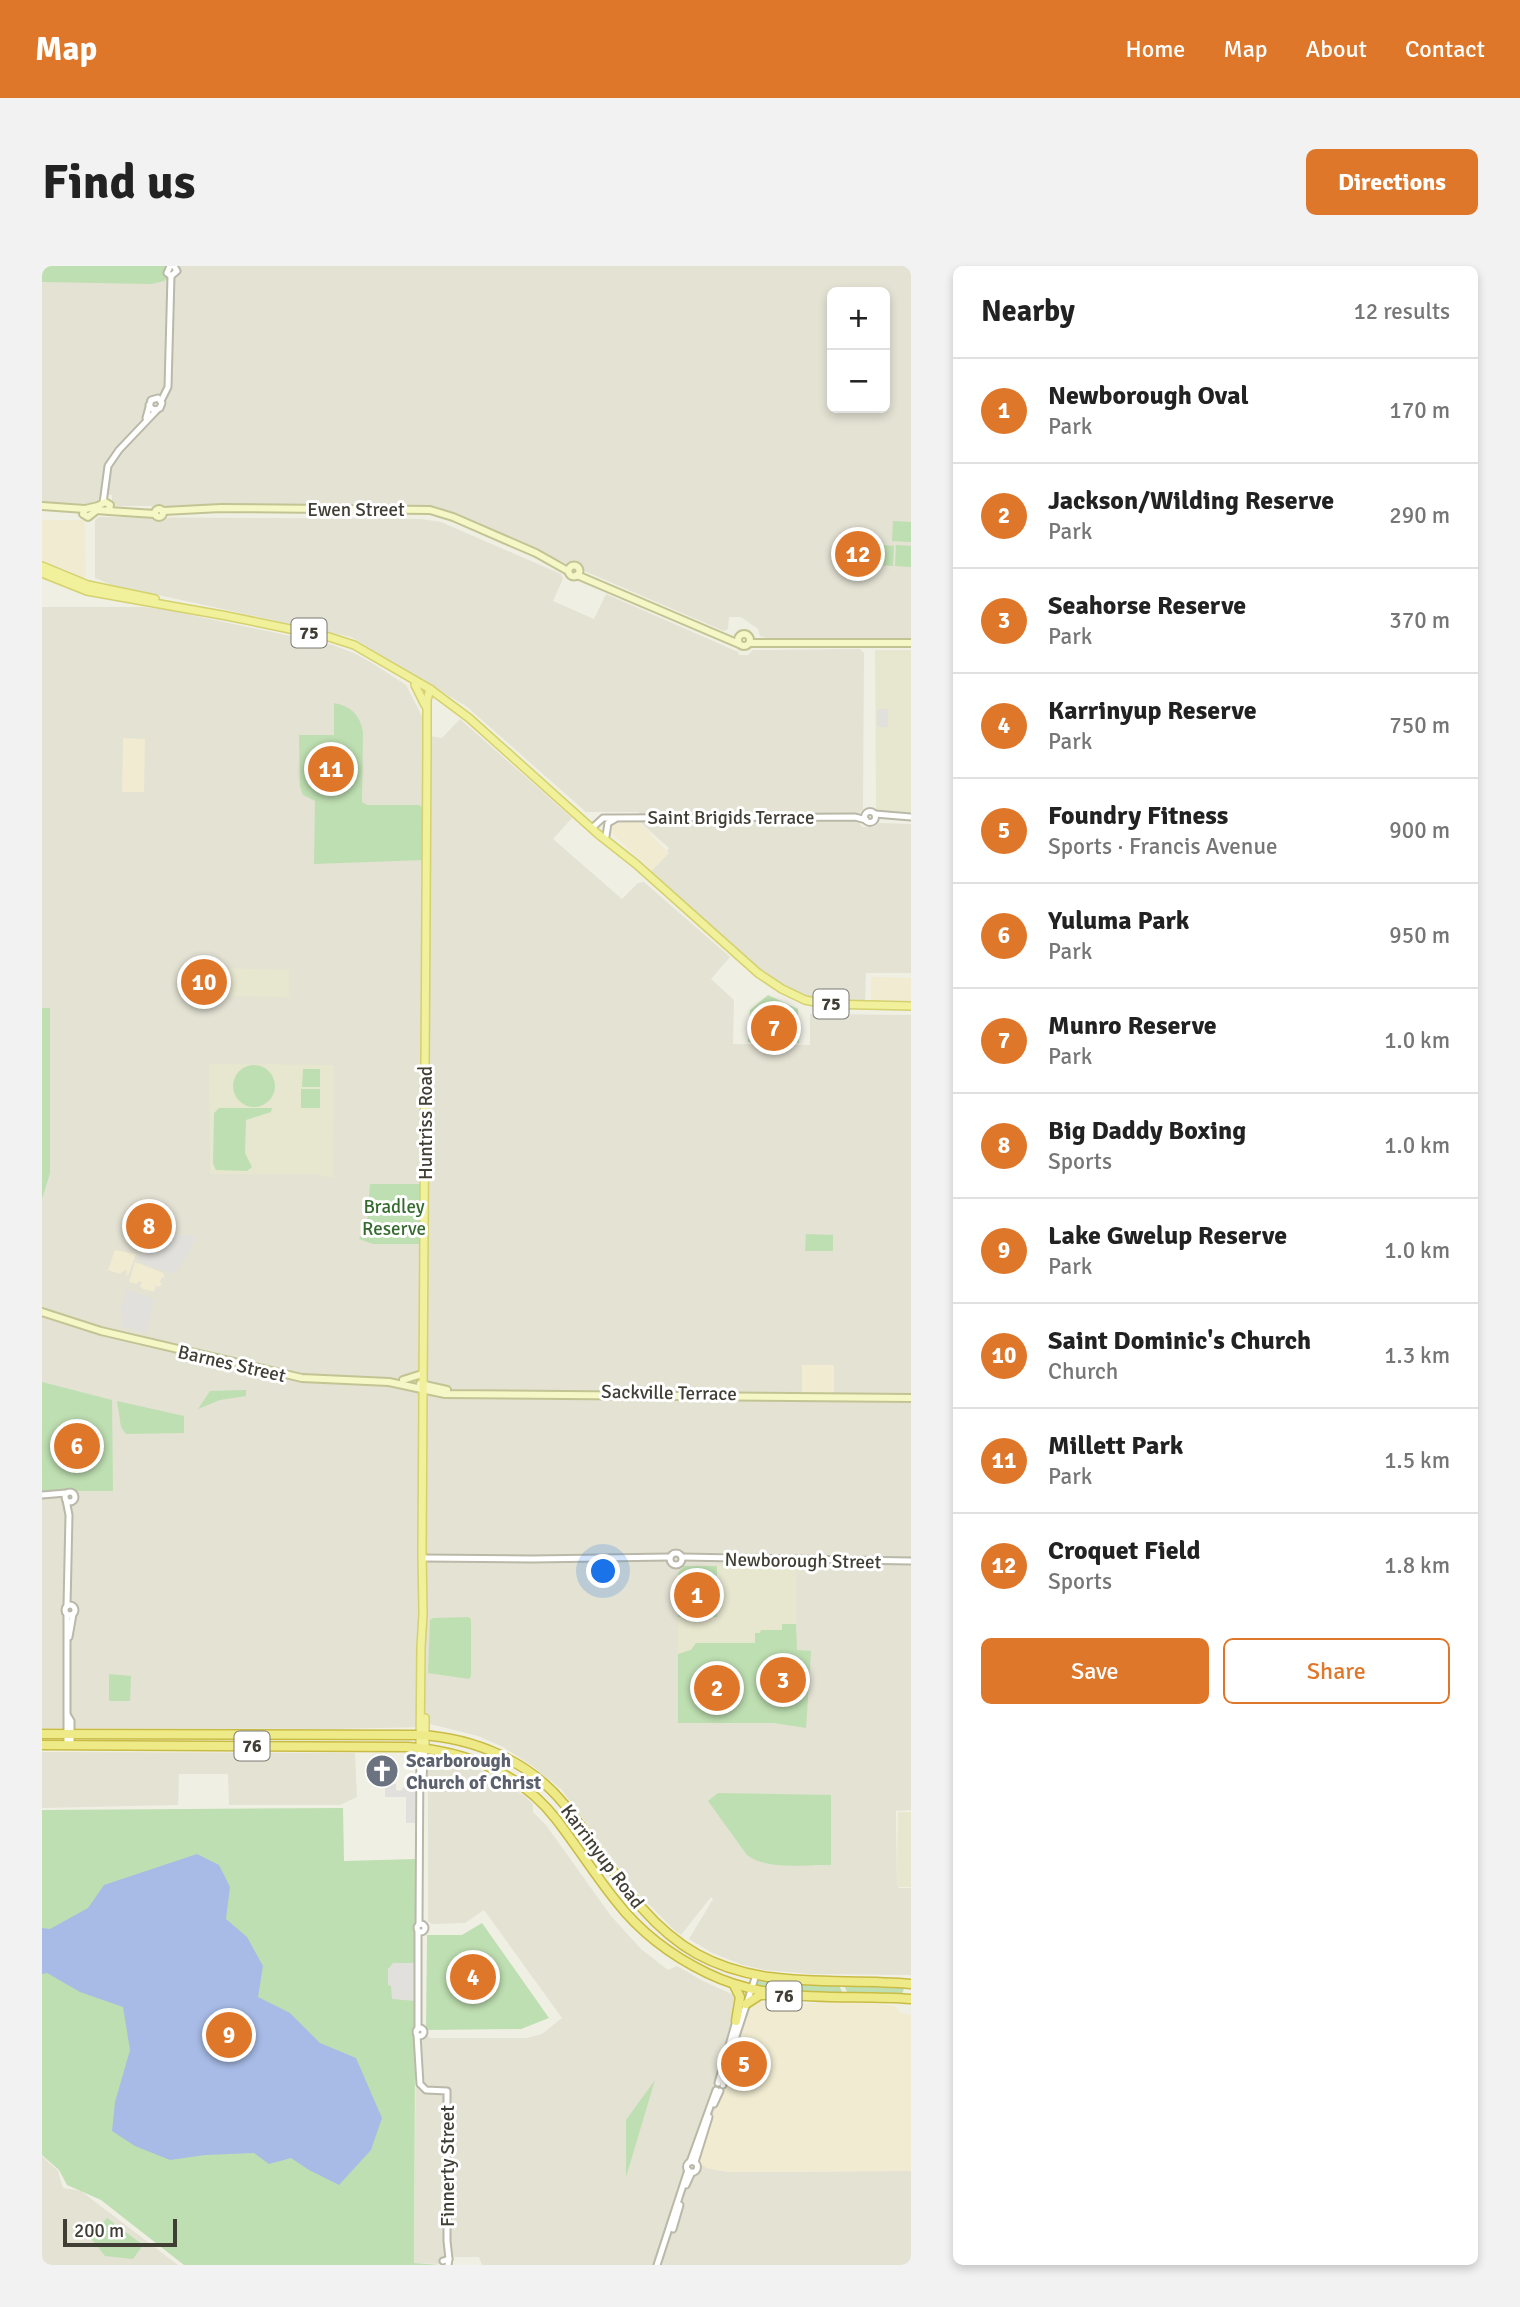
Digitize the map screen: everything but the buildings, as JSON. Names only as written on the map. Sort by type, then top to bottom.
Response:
[{"type":"highway","name":"Karrinyup Road","points":[[42,1734],[422,1735],[455,1739],[485,1748],[516,1763],[544,1783],[564,1803],[633,1898],[664,1930],[699,1955],[753,1975],[792,1981],[911,1985]]},
{"type":"highway","points":[[310,1735],[310,1746]]},
{"type":"highway","name":"Karrinyup Road","points":[[42,1745],[422,1748],[474,1758],[525,1788],[556,1818],[615,1901],[640,1928],[673,1954],[706,1973],[748,1989],[802,1997],[908,1999]]},
{"type":"highway","points":[[792,1981],[786,1987],[787,1993],[802,1997]]},
{"type":"highway","points":[[816,1981],[839,1984],[845,1998]]},
{"type":"highway","points":[[734,1984],[740,1997],[736,2021]]},
{"type":"highway","points":[[908,1999],[907,1989],[911,1985]]},
{"type":"highway","points":[[747,2004],[760,1995],[799,1999],[802,1997]]},
{"type":"main road","name":"Ewen Street","points":[[42,507],[84,511],[108,505],[159,512],[430,513],[540,556],[569,569],[572,576],[578,573],[729,640],[739,640],[746,646],[750,641]]},
{"type":"main road","name":"75","points":[[42,566],[88,585],[345,642],[361,649],[469,718],[758,973],[766,984],[780,993],[814,1006],[911,1008]]},
{"type":"main road","name":"75","points":[[42,573],[86,591],[197,610]]},
{"type":"main road","name":"Ewen Street","points":[[739,640],[744,633],[750,641],[758,642],[911,643]]},
{"type":"main road","points":[[413,682],[427,709]]},
{"type":"main road","name":"Huntriss Road","points":[[425,1388],[422,1374],[427,709],[432,693]]},
{"type":"main road","name":"Huntriss Road","points":[[422,1748],[432,693]]},
{"type":"main road","name":"75","points":[[595,828],[634,858],[635,863]]},
{"type":"main road","name":"Barnes Street","points":[[42,1310],[100,1331],[302,1378],[389,1382],[425,1388]]},
{"type":"main road","name":"Barnes Street","points":[[42,1310],[102,1328],[303,1376],[403,1380],[425,1388]]},
{"type":"main road","points":[[403,1380],[422,1374]]},
{"type":"main road","name":"Sackville Terrace","points":[[425,1388],[911,1396]]},
{"type":"street","points":[[108,505],[105,486],[108,466],[118,450],[161,407],[159,400],[169,379],[171,276],[177,271],[172,266]]},
{"type":"street","points":[[144,423],[152,399],[159,400]]},
{"type":"street","points":[[149,405],[152,410],[157,410]]},
{"type":"street","name":"Saint Brigids Terrace","points":[[595,828],[603,818],[866,817],[870,822],[875,817],[911,817]]},
{"type":"street","points":[[606,836],[608,823],[618,818]]},
{"type":"street","points":[[42,1495],[68,1498],[70,1606],[64,1611],[70,1614],[69,1745]]},
{"type":"street","name":"Newborough Street","points":[[670,1559],[675,1553],[682,1559],[911,1561]]},
{"type":"street","name":"Newborough Street","points":[[424,1558],[660,1558],[670,1559],[676,1565],[682,1559]]},
{"type":"street","name":"Huntriss Road","points":[[422,1748],[420,2081],[426,2090],[447,2091]]},
{"type":"street","points":[[719,2087],[736,2021],[753,1975]]},
{"type":"street","points":[[659,2265],[747,2004],[748,1989]]},
{"type":"street","name":"Finnerty Street","points":[[446,2263],[447,2091]]},
{"type":"street","points":[[690,2171],[698,2169],[693,2162]]},
{"type":"shaded area","points":[[42,266],[911,266],[911,638],[767,638],[760,636],[758,629],[741,617],[729,617],[728,629],[724,631],[433,506],[117,506],[112,502],[112,495],[100,494],[98,501],[93,504],[42,503]]},
{"type":"shaded area","points":[[99,517],[421,519],[441,522],[561,574],[563,579],[553,601],[594,619],[606,594],[738,652],[739,655],[748,655],[753,650],[860,649],[864,653],[863,809],[860,812],[860,824],[863,827],[874,827],[879,823],[911,824],[911,973],[866,973],[865,1003],[825,1001],[800,996],[772,980],[651,872],[669,848],[639,821],[639,812],[586,812],[466,706],[351,637],[112,585],[95,578],[95,520]]},
{"type":"shaded area","points":[[42,520],[85,520],[84,578],[42,562]]},
{"type":"shaded area","points":[[42,607],[143,607],[167,610],[333,645],[372,663],[406,685],[424,720],[424,735],[442,738],[460,719],[572,818],[553,839],[622,899],[638,883],[644,882],[730,957],[711,979],[734,1000],[733,1044],[810,1045],[810,1014],[911,1015],[911,1810],[896,1811],[897,1884],[899,1888],[911,1888],[911,1975],[811,1974],[765,1970],[712,1953],[689,1939],[713,1899],[711,1897],[681,1935],[675,1931],[637,1892],[561,1789],[503,1747],[478,1736],[430,1724],[428,1727],[331,1729],[42,1728]]},
{"type":"shaded area","points":[[875,650],[911,650],[911,812],[876,812]]},
{"type":"shaded area","points":[[877,709],[888,709],[888,727],[877,727]]},
{"type":"shaded area","points":[[123,738],[145,739],[144,792],[122,792]]},
{"type":"shaded area","points":[[638,822],[669,848],[647,831],[669,853],[652,871],[609,831],[612,823]]},
{"type":"shaded area","points":[[212,958],[219,960],[221,968],[289,970],[289,997],[214,996]]},
{"type":"shaded area","points":[[871,977],[911,978],[911,1002],[871,1002]]},
{"type":"shaded area","points":[[768,1014],[778,1015],[778,1037],[767,1037]]},
{"type":"shaded area","points":[[209,1064],[334,1065],[333,1178],[315,1174],[210,1174]]},
{"type":"shaded area","points":[[147,1234],[197,1236],[176,1274],[144,1264],[139,1258]]},
{"type":"shaded area","points":[[115,1250],[136,1254],[128,1276],[125,1270],[120,1274],[108,1270]]},
{"type":"shaded area","points":[[135,1262],[163,1273],[165,1278],[162,1277],[162,1284],[156,1286],[154,1292],[143,1289],[140,1286],[142,1282],[129,1282]]},
{"type":"shaded area","points":[[127,1290],[154,1299],[146,1333],[121,1326],[124,1317],[121,1309]]},
{"type":"shaded area","points":[[802,1365],[834,1365],[834,1393],[802,1394]]},
{"type":"shaded area","points":[[796,1565],[796,1624],[783,1624],[782,1630],[761,1630],[755,1643],[696,1643],[690,1650],[678,1654],[678,1573],[684,1566]]},
{"type":"shaded area","points":[[42,1752],[355,1753],[357,1797],[340,1805],[229,1805],[228,1774],[179,1774],[178,1805],[42,1808]]},
{"type":"shaded area","points":[[434,1756],[488,1773],[533,1804],[533,1812],[546,1825],[611,1916],[641,1949],[668,1970],[677,1966],[736,1996],[737,2000],[752,2005],[699,2156],[715,2170],[729,2172],[911,2171],[911,2265],[482,2265],[479,2257],[452,2255],[442,2256],[440,2264],[414,2263],[416,2028],[430,2038],[527,2038],[542,2034],[562,2018],[484,1910],[465,1923],[432,1924],[428,1921],[428,1761]]},
{"type":"shaded area","points":[[409,1782],[415,1782],[416,1823],[406,1823],[406,1797],[385,1797],[385,1783],[396,1784],[396,1790],[400,1791]]},
{"type":"shaded area","points":[[898,1812],[911,1812],[911,1887],[899,1887],[897,1883]]},
{"type":"shaded area","points":[[393,1963],[415,1963],[415,2001],[392,1999],[391,1986],[388,1985],[388,1969]]},
{"type":"shaded area","points":[[760,2001],[801,2004],[853,2001],[895,2006],[900,2012],[911,2015],[911,2171],[729,2172],[706,2168],[701,2164],[699,2156],[752,2005]]},
{"type":"shaded area","points":[[42,2156],[58,2171],[63,2188],[81,2191],[178,2265],[42,2265]]},
{"type":"green space","points":[[42,266],[167,266],[167,278],[151,284],[42,282]]},
{"type":"green space","points":[[893,521],[911,522],[911,542],[892,541]]},
{"type":"green space","points":[[848,543],[869,544],[868,564],[847,563]]},
{"type":"green space","points":[[873,544],[894,546],[893,566],[872,565]]},
{"type":"green space","points":[[896,545],[911,546],[911,567],[895,566]]},
{"type":"green space","points":[[334,703],[354,712],[362,726],[362,802],[367,805],[419,805],[423,808],[424,860],[314,864],[315,801],[303,795],[300,787],[299,735],[334,735]]},
{"type":"green space","points":[[768,995],[798,1009],[799,1043],[748,1042],[750,1010]]},
{"type":"green space","points":[[42,1008],[50,1008],[50,1173],[42,1199]]},
{"type":"green space","points":[[254,1065],[269,1071],[275,1086],[269,1101],[254,1107],[239,1101],[233,1086],[239,1071]]},
{"type":"green space","points":[[303,1069],[320,1069],[320,1087],[302,1087]]},
{"type":"green space","points":[[301,1089],[320,1089],[320,1108],[301,1108]]},
{"type":"green space","points":[[219,1108],[272,1108],[271,1112],[246,1120],[245,1153],[252,1167],[247,1171],[216,1170],[213,1164],[214,1113]]},
{"type":"green space","name":"Bradley Reserve","points":[[370,1184],[423,1184],[420,1244],[373,1244],[359,1239],[367,1224]]},
{"type":"green space","points":[[806,1234],[833,1235],[833,1251],[805,1251]]},
{"type":"green space","points":[[42,1382],[112,1400],[113,1491],[42,1491]]},
{"type":"green space","points":[[246,1390],[246,1396],[220,1400],[198,1409],[210,1391]]},
{"type":"green space","points":[[117,1401],[184,1416],[184,1433],[126,1434],[121,1427]]},
{"type":"green space","points":[[684,1566],[717,1566],[717,1617],[678,1617],[678,1573]]},
{"type":"green space","points":[[471,1619],[469,1679],[428,1673],[430,1620]]},
{"type":"green space","points":[[782,1624],[796,1624],[797,1650],[811,1651],[806,1728],[774,1723],[678,1723],[678,1654],[691,1650],[696,1643],[755,1643],[755,1633],[760,1633],[761,1630],[782,1630]]},
{"type":"green space","points":[[109,1674],[131,1676],[130,1701],[109,1701]]},
{"type":"green space","points":[[718,1793],[831,1795],[831,1865],[776,1865],[747,1855],[708,1801]]},
{"type":"green space","points":[[343,1808],[344,1861],[416,1859],[414,2263],[440,2265],[184,2265],[101,2200],[67,2185],[59,2170],[42,2155],[42,1810]]},
{"type":"green space","points":[[482,1923],[549,2018],[521,2029],[426,2030],[427,1935],[462,1935]]},
{"type":"green space","points":[[758,1980],[839,1985],[842,1992],[792,1992],[756,1987]]},
{"type":"green space","points":[[843,1983],[905,1985],[902,1995],[847,1992]]},
{"type":"green space","points":[[655,2080],[626,2177],[626,2120]]},
{"type":"green space","points":[[107,2218],[143,2245],[133,2259],[105,2256],[90,2237]]},
{"type":"water","points":[[197,1854],[219,1865],[230,1887],[226,1919],[247,1937],[263,1966],[258,1997],[290,2013],[320,2043],[356,2058],[382,2118],[371,2150],[339,2185],[291,2158],[269,2164],[254,2153],[170,2160],[135,2146],[112,2131],[115,2102],[130,2050],[123,2007],[80,1992],[47,1973],[42,1974],[42,1928],[50,1929],[88,1908],[104,1885]]},
{"type":"place","name":"Croquet Field","points":[[858,554]]},
{"type":"place","name":"Millett Park","points":[[331,769]]},
{"type":"place","name":"Saint Dominic's Church","points":[[204,982]]},
{"type":"place","name":"Munro Reserve","points":[[774,1028]]},
{"type":"place","name":"Big Daddy Boxing","points":[[149,1226]]},
{"type":"place","name":"Yuluma Park","points":[[77,1446]]},
{"type":"place","name":"Newborough Oval","points":[[697,1595]]},
{"type":"place","name":"Seahorse Reserve","points":[[783,1680]]},
{"type":"place","name":"Jackson/Wilding Reserve","points":[[717,1688]]},
{"type":"place","name":"Scarborough Church of Christ","points":[[382,1771]]},
{"type":"place","name":"Karrinyup Reserve","points":[[473,1977]]},
{"type":"place","name":"Lake Gwelup Reserve","points":[[229,2035]]},
{"type":"place","name":"Foundry Fitness","points":[[744,2064]]}]
